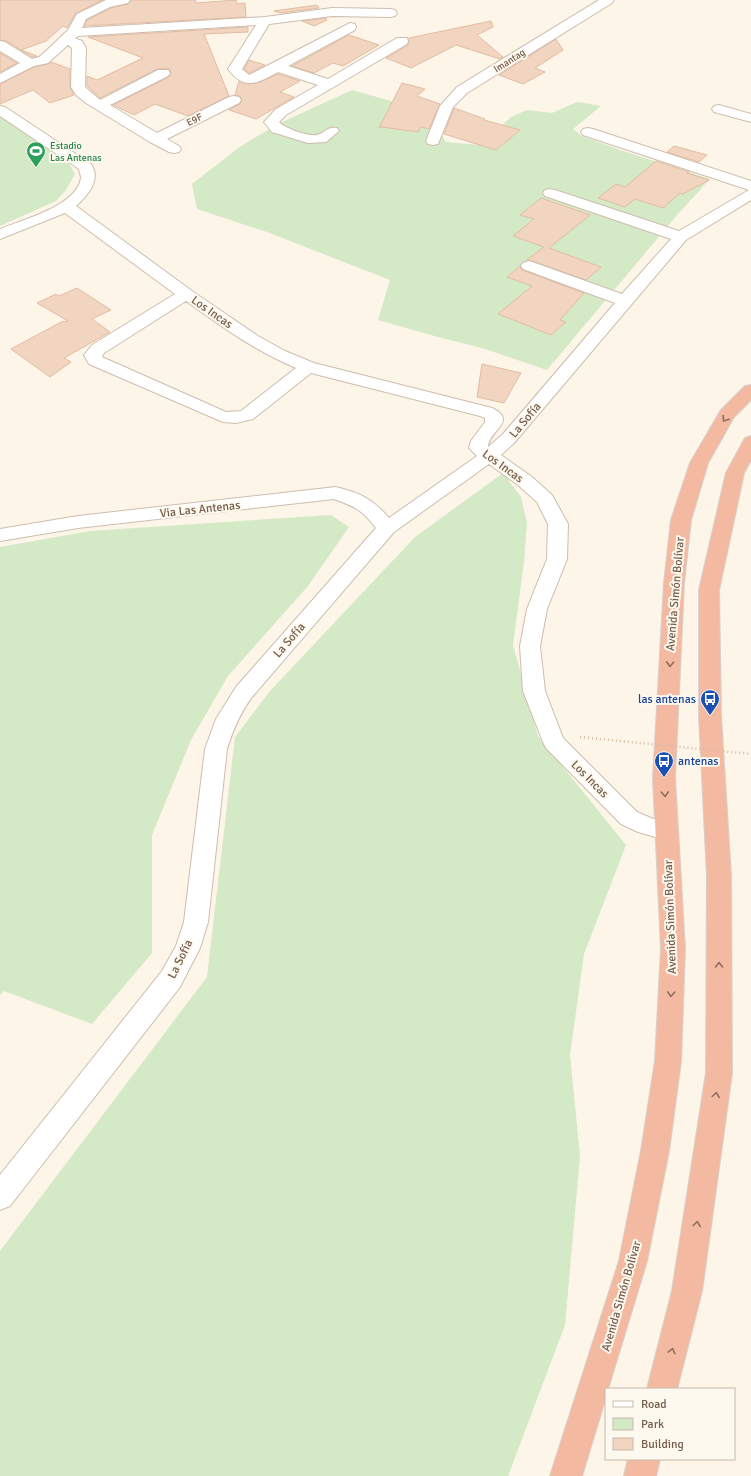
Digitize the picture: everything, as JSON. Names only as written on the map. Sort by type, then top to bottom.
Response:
[{"type":"highway","name":"Avenida Simón Bolívar","points":[[566,1476],[633,1261],[655,1151],[668,1061],[673,949],[664,778],[674,584],[681,520],[699,463],[727,414],[751,390]]},
{"type":"highway","points":[[662,1388],[687,1291],[719,1074],[719,876],[710,716],[709,590],[734,474],[751,442]]},
{"type":"highway","points":[[640,1476],[644,1460]]},
{"type":"street","points":[[0,79],[30,63],[43,60],[71,36],[81,17],[106,4],[124,0]]},
{"type":"street","name":"Imantag","points":[[433,141],[447,106],[462,90],[608,0]]},
{"type":"street","points":[[71,36],[265,21],[332,12],[391,13]]},
{"type":"street","points":[[265,21],[235,69],[247,80],[259,77],[350,27]]},
{"type":"street","points":[[71,36],[79,48],[79,90],[91,100],[174,149]]},
{"type":"street","points":[[332,131],[321,139],[308,139],[277,129],[271,122],[281,112],[402,41]]},
{"type":"street","points":[[0,45],[30,63]]},
{"type":"street","points":[[277,66],[330,84]]},
{"type":"street","points":[[100,105],[163,73]]},
{"type":"street","name":"E9F","points":[[154,138],[234,100]]},
{"type":"street","points":[[719,109],[751,118]]},
{"type":"street","points":[[0,110],[86,167],[88,178],[82,192],[67,208],[0,234]]},
{"type":"street","points":[[588,132],[751,186]]},
{"type":"street","points":[[550,193],[681,237]]},
{"type":"street","name":"La Sofía","points":[[0,1197],[171,979],[188,948],[196,922],[216,749],[223,726],[232,708],[249,686],[387,528],[489,456],[509,438],[625,300],[681,237],[751,194]]},
{"type":"street","name":"Los Incas","points":[[67,208],[252,340],[279,355],[308,367],[486,412],[494,416],[494,422],[480,441],[478,448],[525,481],[545,499],[558,524],[557,559],[537,609],[530,646],[534,691],[554,742],[629,818],[646,826],[666,831]]},
{"type":"street","points":[[529,266],[625,300]]},
{"type":"street","points":[[186,294],[98,349],[93,355],[95,360],[223,417],[236,418],[246,415],[308,367]]},
{"type":"street","name":"Via Las Antenas","points":[[0,535],[78,522],[336,493],[362,503],[371,509],[387,528]]},
{"type":"path","points":[[580,737],[751,754]]},
{"type":"green space","points":[[352,90],[427,111],[446,142],[480,145],[511,117],[527,110],[552,113],[577,102],[601,106],[573,129],[582,136],[620,150],[710,179],[678,214],[547,370],[482,348],[378,320],[390,280],[267,232],[197,209],[192,184],[241,146],[280,123]]},
{"type":"green space","name":"Estadio Las Antenas","points":[[0,116],[68,162],[75,174],[66,190],[56,201],[0,226]]},
{"type":"green space","points":[[503,473],[521,497],[527,523],[524,562],[513,645],[538,736],[626,845],[584,954],[570,1055],[580,1156],[565,1325],[508,1476],[0,1476],[0,1251],[207,977],[235,737],[270,691],[415,537]]},
{"type":"green space","points":[[331,515],[349,527],[308,586],[228,676],[191,740],[152,835],[152,953],[92,1024],[4,991],[0,995],[0,547],[90,531]]},
{"type":"building","points":[[0,0],[103,0],[76,13],[67,28],[63,26],[46,41],[21,50],[37,56],[32,57],[6,41],[0,40]]},
{"type":"building","points":[[131,0],[195,0],[196,3],[236,0],[237,4],[245,3],[246,17],[84,26],[87,20],[111,8],[128,4]]},
{"type":"building","points":[[317,5],[319,8],[281,13],[274,11]]},
{"type":"building","points":[[326,18],[327,20],[314,26],[302,21]]},
{"type":"building","points":[[491,21],[493,27],[477,35],[503,57],[500,59],[456,45],[411,68],[386,58],[408,45],[409,38]]},
{"type":"building","points":[[248,27],[248,32],[204,34],[229,96],[188,116],[155,104],[134,115],[113,105],[169,77],[171,72],[168,68],[157,69],[100,98],[87,86],[87,76],[97,80],[143,58],[88,37]]},
{"type":"building","points":[[349,35],[379,45],[343,66],[333,63],[314,73],[292,66]]},
{"type":"building","points":[[556,39],[563,50],[535,68],[545,72],[523,84],[499,75]]},
{"type":"building","points":[[0,53],[17,63],[0,72]]},
{"type":"building","points":[[249,60],[265,65],[249,73],[244,69]]},
{"type":"building","points":[[51,62],[70,69],[70,87],[74,95],[50,103],[33,90],[0,104],[0,84],[34,67]]},
{"type":"building","points":[[278,74],[300,81],[280,92],[294,97],[256,119],[229,110],[240,104],[242,101],[240,96],[235,95],[239,81],[245,84],[258,83]]},
{"type":"building","points":[[402,83],[425,89],[417,96],[440,104],[429,129],[421,127],[418,132],[382,127],[383,126],[379,128]]},
{"type":"building","points":[[454,108],[485,119],[484,120],[520,130],[496,150],[444,134]]},
{"type":"building","points":[[674,146],[707,155],[699,162],[667,152]]},
{"type":"building","points":[[656,161],[709,180],[683,194],[680,193],[663,208],[635,199],[625,207],[598,198],[616,184],[625,187]]},
{"type":"building","points":[[541,198],[590,215],[549,248],[601,267],[586,280],[527,260],[544,247],[513,236],[534,219],[520,215]]},
{"type":"building","points":[[520,266],[522,270],[584,293],[560,320],[566,322],[551,335],[498,314],[532,286],[507,277]]},
{"type":"building","points":[[77,288],[111,310],[92,319],[110,332],[64,358],[71,362],[50,377],[11,349],[61,322],[68,321],[37,303],[56,294],[59,296]]},
{"type":"building","points":[[482,364],[521,373],[504,403],[477,397]]},
{"type":"place","name":"Estadio Las Antenas","points":[[36,168]]},
{"type":"place","name":"las antenas","points":[[710,716]]},
{"type":"place","name":"antenas","points":[[664,778]]}]
